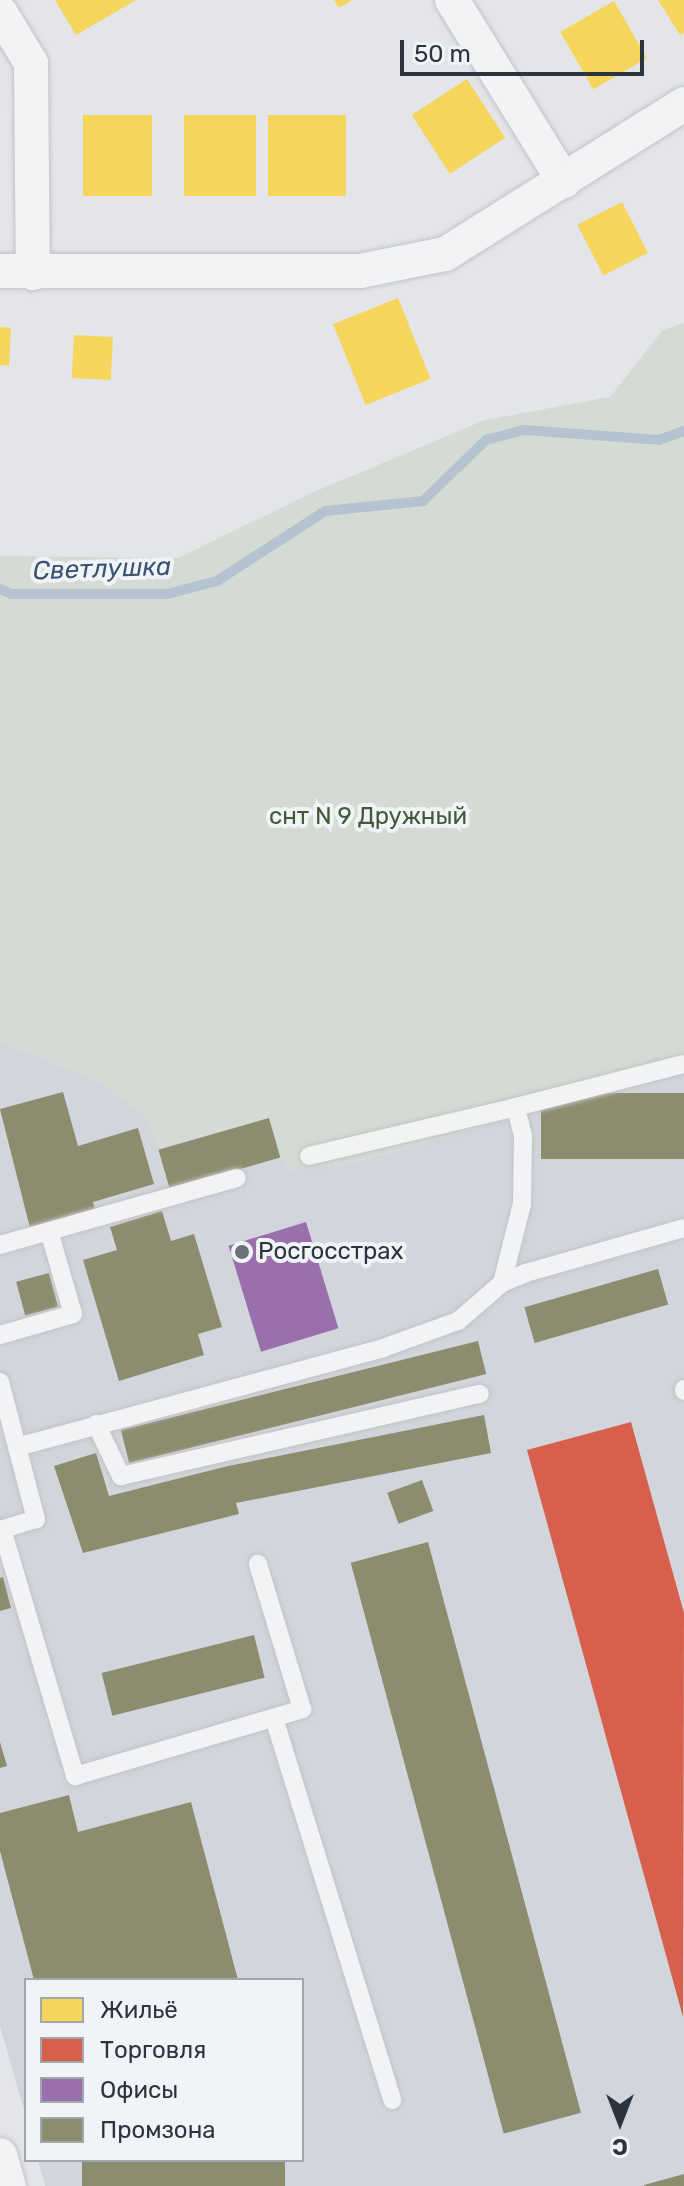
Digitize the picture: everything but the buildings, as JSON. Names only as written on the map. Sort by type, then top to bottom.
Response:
[{"type":"street","points":[[452,0],[564,181]]},
{"type":"street","points":[[0,12],[31,63],[16,272],[360,271],[445,254],[684,104]]},
{"type":"street","points":[[0,2155],[9,2186]]},
{"type":"lane","points":[[309,1156],[684,1064]]},
{"type":"lane","points":[[502,1283],[522,1204],[523,1136],[516,1107]]},
{"type":"lane","points":[[0,1245],[237,1178]]},
{"type":"lane","points":[[17,1447],[383,1348],[458,1321],[502,1283],[684,1228]]},
{"type":"lane","points":[[0,1335],[73,1314],[49,1231]]},
{"type":"lane","points":[[0,1382],[36,1519],[1,1530],[75,1776],[302,1709],[258,1564]]},
{"type":"lane","points":[[96,1424],[121,1476],[480,1394]]},
{"type":"lane","points":[[274,1718],[392,2100]]},
{"type":"shaded area","points":[[0,1042],[94,1079],[144,1114],[158,1147],[269,1118],[280,1157],[290,1170],[352,1163],[684,1071],[684,2186],[45,2186],[39,2162],[304,2162],[304,1978],[24,1978],[24,2110],[0,2026]]},
{"type":"green space","name":"снт N 9 Дружный","points":[[684,323],[684,1071],[351,1163],[290,1170],[280,1157],[269,1118],[158,1147],[144,1114],[94,1079],[0,1042],[0,556],[179,558],[309,494],[485,420],[610,397],[663,330]]},
{"type":"waterway","name":"Светлушка","points":[[0,589],[11,594],[167,594],[217,581],[325,511],[423,501],[486,440],[524,430],[659,440],[684,431]]},
{"type":"place","name":"Росгосстрах","points":[[242,1252]]}]
